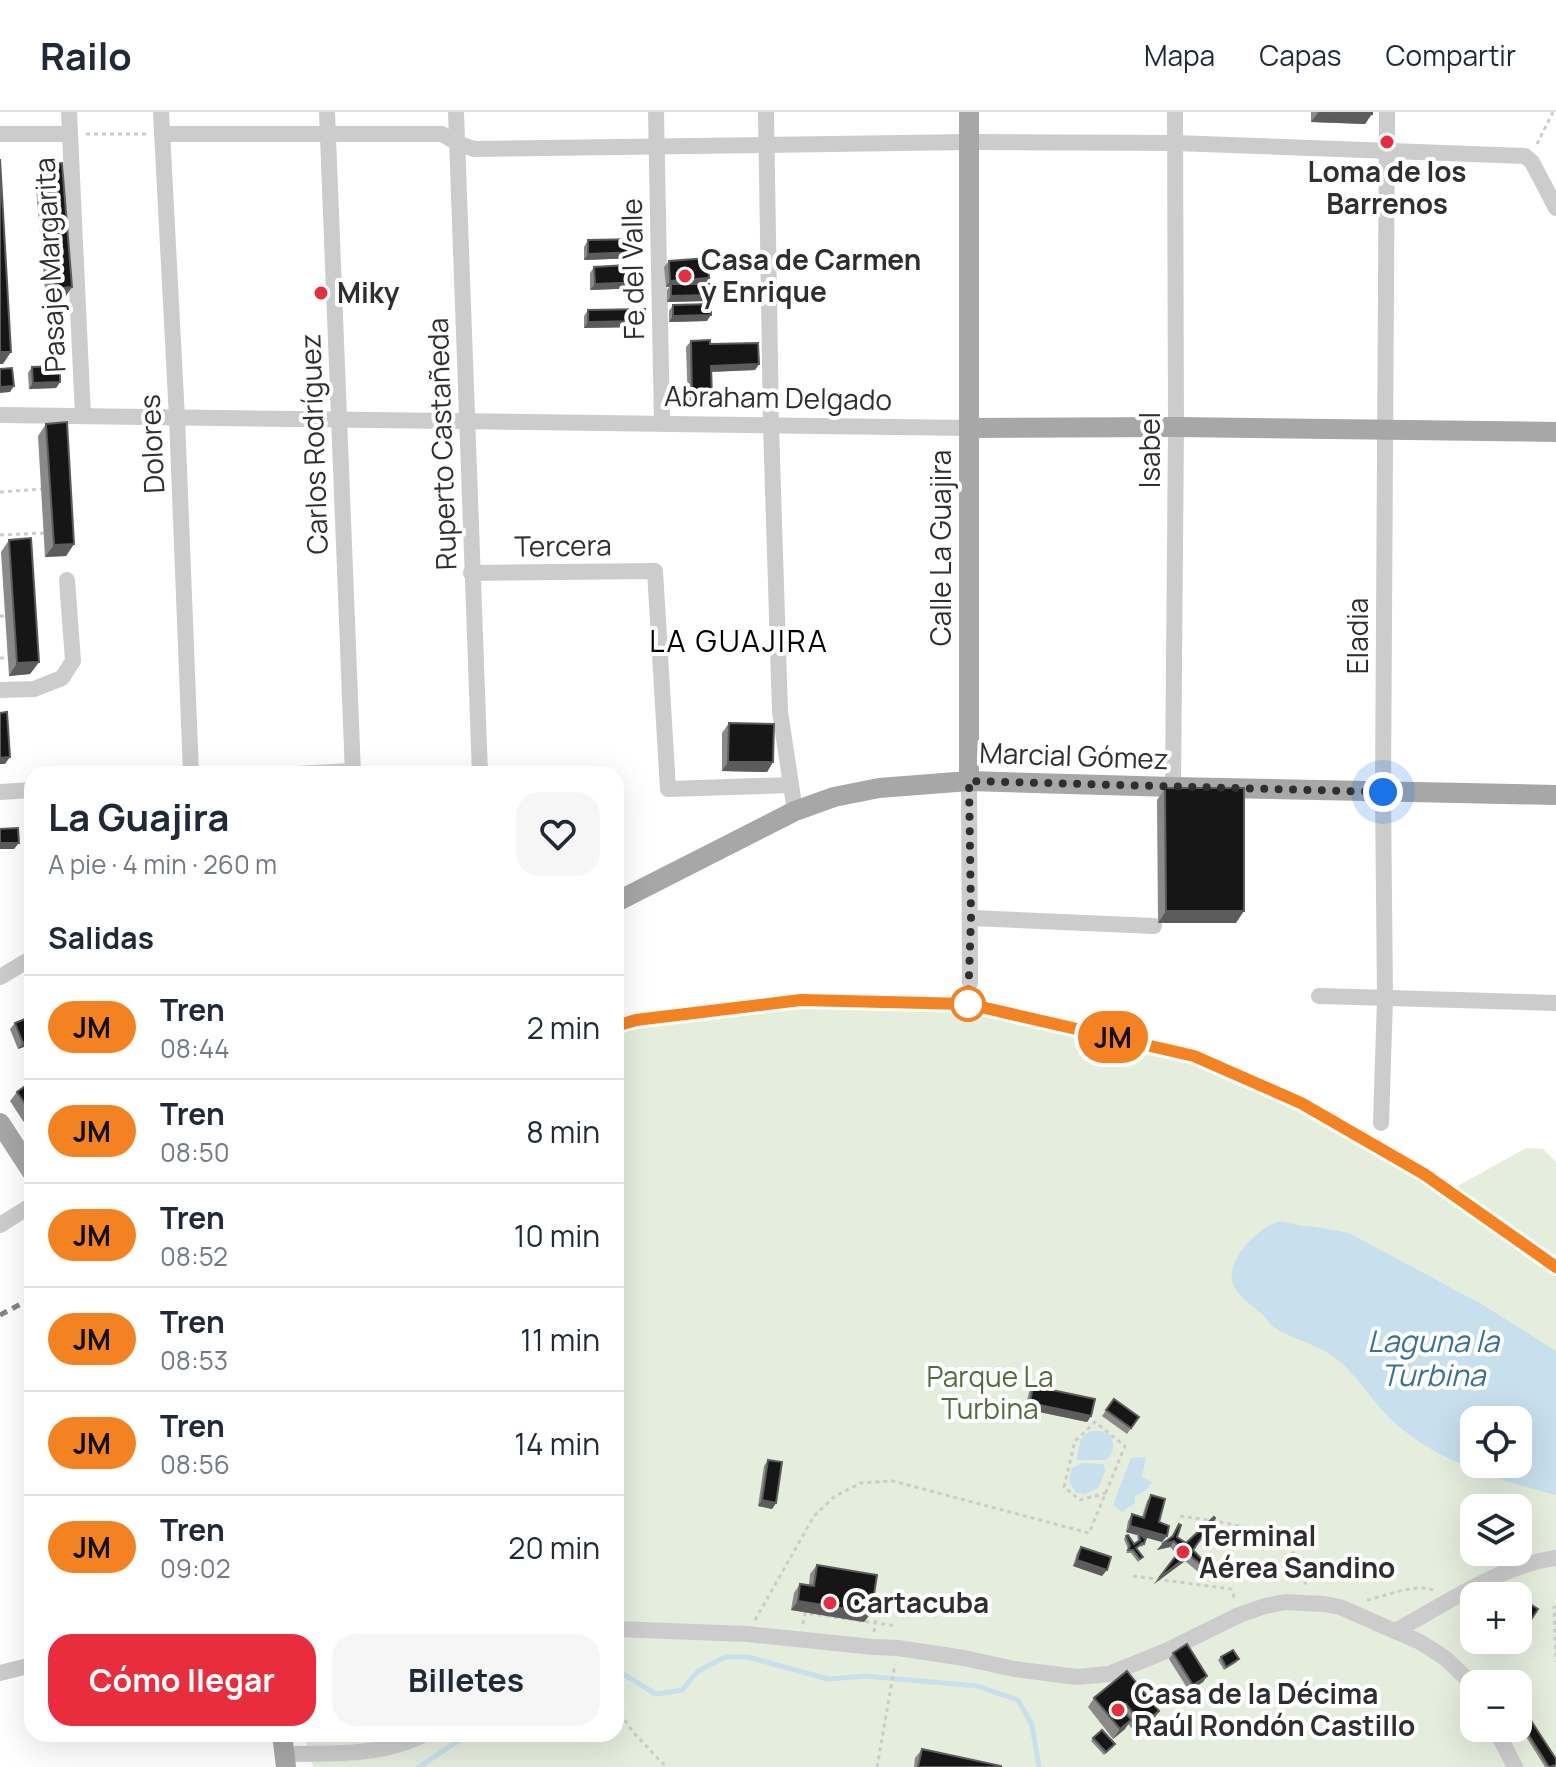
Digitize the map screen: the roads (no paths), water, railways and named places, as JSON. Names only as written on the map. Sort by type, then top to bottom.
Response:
[{"type":"main road","name":"Calle La Guajira","points":[[969,112],[969,781]]},
{"type":"main road","name":"Abraham Delgado","points":[[969,428],[1176,427],[1556,432]]},
{"type":"main road","name":"Marcial Gómez","points":[[624,898],[795,811],[834,797],[879,788],[969,781],[1556,795]]},
{"type":"main road","points":[[0,1123],[24,1160]]},
{"type":"street","name":"Pasaje Margarita","points":[[69,112],[83,416]]},
{"type":"street","name":"Dolores","points":[[161,112],[191,766]]},
{"type":"street","name":"Carlos Rodríguez","points":[[327,112],[352,766]]},
{"type":"street","name":"Ruperto Castañeda","points":[[456,112],[480,766]]},
{"type":"street","name":"Fe del Valle","points":[[656,112],[662,424]]},
{"type":"street","points":[[766,112],[780,712],[795,811]]},
{"type":"street","name":"Isabel","points":[[1173,787],[1175,112]]},
{"type":"street","name":"Eladia","points":[[1381,1123],[1385,999],[1383,792],[1387,112]]},
{"type":"street","points":[[0,134],[70,134]]},
{"type":"street","points":[[162,134],[442,134],[474,149],[969,142],[1175,143],[1387,150],[1529,159],[1556,208]]},
{"type":"street","name":"Abraham Delgado","points":[[0,415],[969,428]]},
{"type":"street","name":"Tercera","points":[[471,573],[655,571],[668,789],[791,785]]},
{"type":"street","points":[[0,690],[34,689],[62,678],[73,661],[67,580]]},
{"type":"street","name":"Calle La Guajira","points":[[969,781],[970,983]]},
{"type":"street","points":[[0,792],[24,790]]},
{"type":"street","points":[[971,918],[1154,926]]},
{"type":"street","points":[[0,977],[24,963]]},
{"type":"street","points":[[1319,996],[1556,1003]]},
{"type":"street","points":[[0,1225],[24,1210]]},
{"type":"street","points":[[1395,1631],[1488,1580],[1541,1560],[1556,1558]]},
{"type":"street","points":[[624,1629],[747,1634],[919,1651],[1077,1677],[1109,1674],[1166,1651],[1239,1615],[1285,1602],[1340,1607],[1420,1642],[1460,1672]]},
{"type":"street","points":[[0,1673],[24,1667]]},
{"type":"street","points":[[284,1752],[372,1751],[410,1742]]},
{"type":"street","points":[[1502,1742],[1515,1767]]},
{"type":"water","name":"Laguna la Turbina","points":[[1279,1221],[1349,1233],[1483,1305],[1556,1351],[1556,1495],[1496,1478],[1532,1478],[1532,1406],[1460,1406],[1460,1463],[1431,1449],[1396,1424],[1334,1357],[1271,1324],[1236,1289],[1232,1275],[1238,1256],[1261,1231]]},
{"type":"water","points":[[1090,1431],[1111,1435],[1113,1449],[1106,1460],[1076,1460],[1081,1439]]},
{"type":"water","points":[[1146,1457],[1142,1477],[1152,1482],[1145,1491],[1135,1496],[1135,1503],[1122,1512],[1113,1505],[1131,1458]]},
{"type":"water","points":[[1083,1463],[1104,1464],[1105,1472],[1098,1488],[1085,1494],[1076,1493],[1069,1481],[1072,1468]]},
{"type":"waterway","points":[[624,1675],[656,1694],[682,1690],[698,1671],[725,1657],[748,1657],[828,1679],[865,1676],[977,1686],[1018,1700],[1032,1725],[1039,1767]]},
{"type":"waterway","points":[[419,1767],[457,1742]]},
{"type":"railway","points":[[624,1024],[801,1000],[968,1004],[1194,1056],[1301,1103],[1424,1174],[1556,1267]]},
{"type":"railway","points":[[0,1315],[24,1302]]},
{"type":"train","name":"JM","points":[[624,1024],[801,1000],[968,1004],[1194,1056],[1301,1103],[1424,1174],[1556,1267]]},
{"type":"place","name":"Loma de los Barrenos","points":[[1387,142]]},
{"type":"place","name":"Casa de Carmen y Enrique","points":[[685,276]]},
{"type":"place","name":"Miky","points":[[321,293]]},
{"type":"place","name":"Terminal Aérea Sandino","points":[[1183,1552]]},
{"type":"place","name":"Cartacuba","points":[[830,1603]]},
{"type":"place","name":"Casa de la Décima Raúl Rondón Castillo","points":[[1118,1710]]},
{"type":"district","name":"LA GUAJIRA","points":[[739,642]]},
{"type":"park label","name":"Parque La Turbina","points":[[990,1393]]}]
